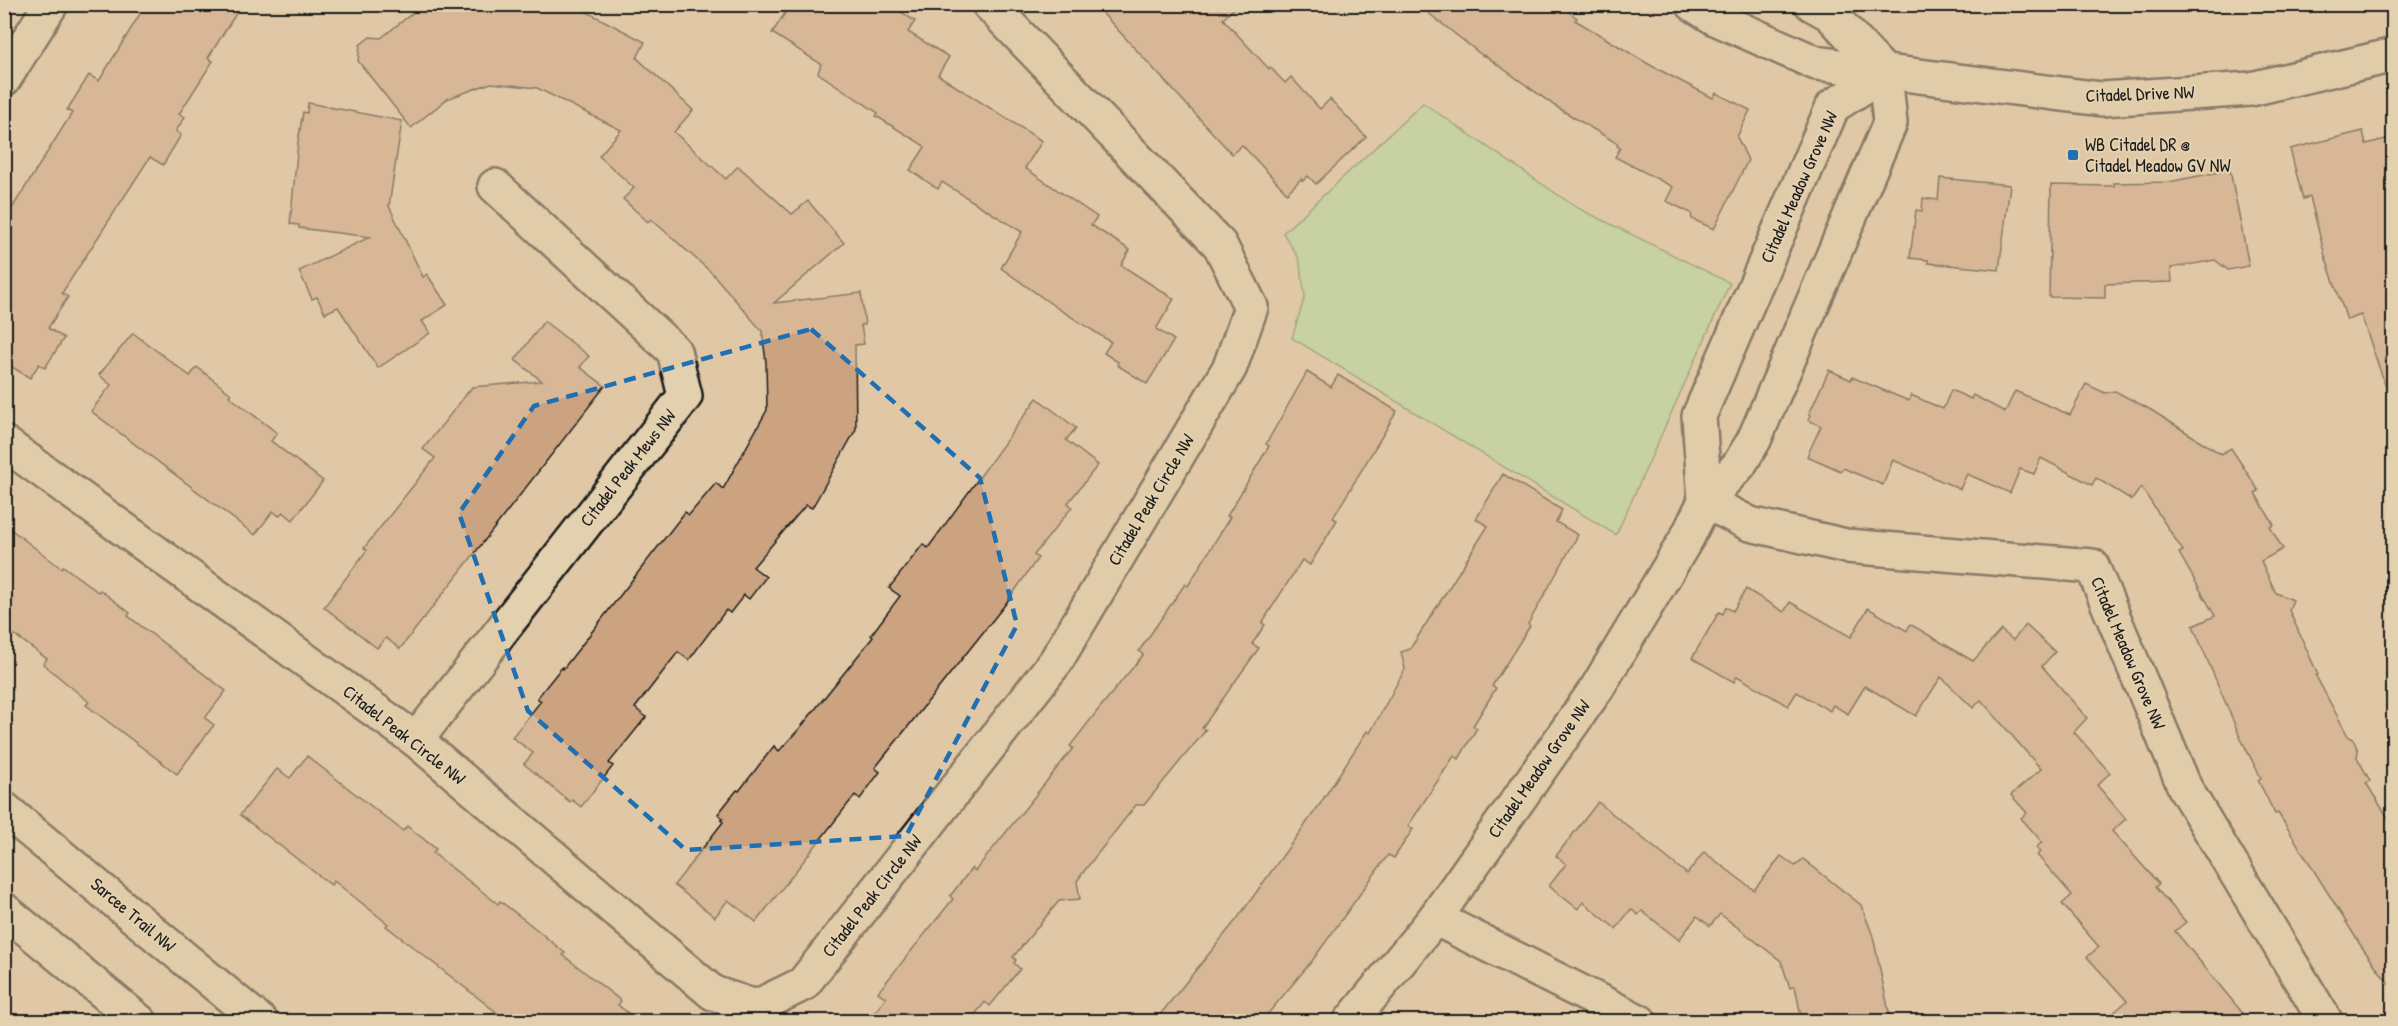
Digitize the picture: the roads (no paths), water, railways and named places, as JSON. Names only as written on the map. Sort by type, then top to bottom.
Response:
[{"type":"street","points":[[4,79],[51,4]]},
{"type":"street","name":"Citadel Peak Circle NW","points":[[4,443],[416,741],[712,993],[756,1007],[803,984],[1056,661],[1230,367],[1251,308],[1220,245],[989,4]]},
{"type":"street","name":"Citadel Drive NW","points":[[1693,4],[1715,18],[1816,63],[2102,99],[2251,89],[2394,55]]},
{"type":"street","points":[[1812,4],[1830,14],[1885,73]]},
{"type":"street","name":"Citadel Meadow Grove NW","points":[[1350,1022],[1435,918],[1597,688],[1688,536],[1705,501],[1739,465],[1754,440],[1890,123],[1885,73],[1833,106],[1700,416],[1705,501]]},
{"type":"street","name":"Citadel Peak Mews NW","points":[[416,741],[685,396],[674,351],[495,186]]},
{"type":"street","name":"Citadel Meadow Grove NW","points":[[1705,501],[1750,524],[1846,546],[2092,566],[2185,788],[2326,1022]]},
{"type":"street","name":"Sarcee Trail NW","points":[[4,809],[261,1022]]},
{"type":"street","points":[[4,910],[140,1022]]},
{"type":"street","points":[[1435,918],[1640,1022]]},
{"type":"place","name":"WB Citadel DR @ Citadel Meadow GV NW","points":[[2073,155]]}]
